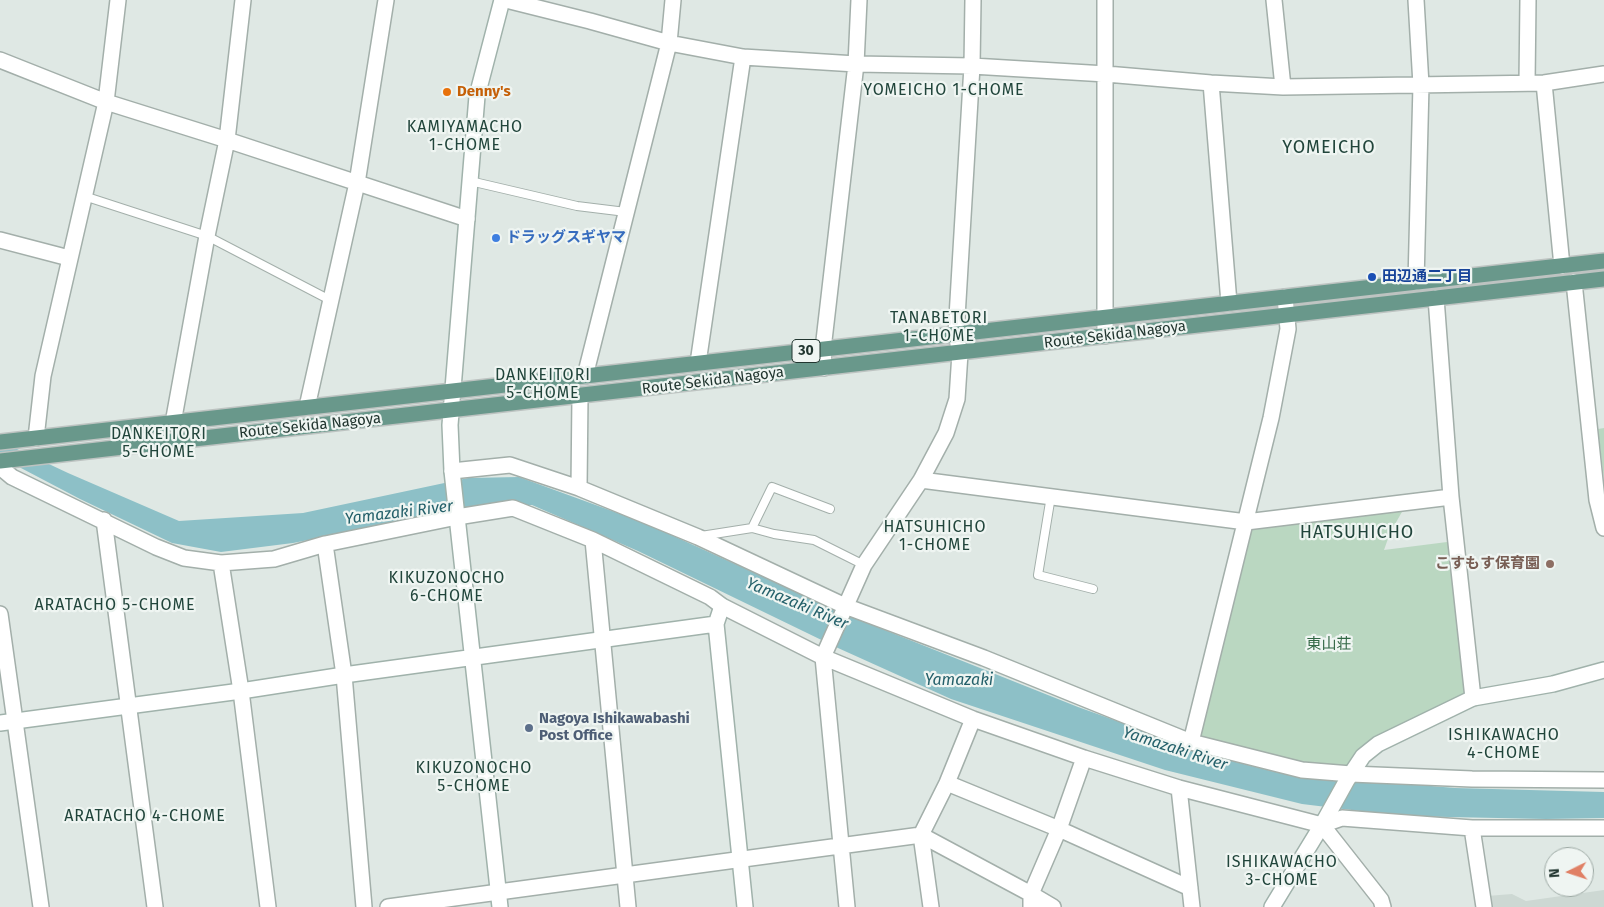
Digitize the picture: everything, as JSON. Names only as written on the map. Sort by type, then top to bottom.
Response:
[{"type":"main road","name":"Route Sekida Nagoya","points":[[4,442],[1604,261]]},
{"type":"main road","name":"Route Sekida Nagoya","points":[[0,463],[50,455],[1604,279]]},
{"type":"street","points":[[36,438],[43,376],[106,102],[118,0]]},
{"type":"street","points":[[173,423],[207,236],[227,140],[243,0]]},
{"type":"street","points":[[307,407],[357,182],[386,0]]},
{"type":"street","points":[[500,907],[453,476],[451,411],[477,96],[502,0]]},
{"type":"street","points":[[506,0],[590,20],[669,43],[742,57],[856,64],[972,66],[1282,87],[1544,83],[1604,74]]},
{"type":"street","points":[[585,376],[669,43],[673,0]]},
{"type":"street","points":[[824,368],[823,349],[856,64],[859,0]]},
{"type":"street","points":[[847,907],[840,845],[825,652],[864,565],[921,480],[946,433],[957,399],[960,353],[956,334],[972,66],[973,0]]},
{"type":"street","points":[[1105,0],[1105,336]]},
{"type":"street","points":[[1274,0],[1282,87]]},
{"type":"street","points":[[1416,0],[1421,85],[1416,282]]},
{"type":"street","points":[[1527,83],[1528,0]]},
{"type":"street","points":[[698,363],[742,57]]},
{"type":"street","points":[[0,60],[106,102],[467,219]]},
{"type":"street","points":[[1211,83],[1229,303]]},
{"type":"street","points":[[1544,83],[1562,266]]},
{"type":"street","points":[[0,240],[69,258]]},
{"type":"street","points":[[1574,282],[1597,421],[1597,500],[1604,528]]},
{"type":"street","points":[[1191,742],[1271,418],[1288,329],[1285,297]]},
{"type":"street","points":[[1436,298],[1451,498],[1473,698]]},
{"type":"street","points":[[579,488],[580,396]]},
{"type":"street","points":[[0,463],[12,477],[104,520],[156,547],[184,558],[221,563],[274,559],[325,544],[457,515],[513,508],[593,540],[710,597],[722,606],[973,719],[1084,758],[1179,788],[1322,825],[1342,818],[1472,828],[1604,828]]},
{"type":"street","points":[[453,476],[510,465],[579,488],[698,537],[844,608],[984,658],[1191,742],[1302,770],[1349,777],[1604,780]]},
{"type":"street","points":[[921,480],[1246,522],[1451,498]]},
{"type":"street","points":[[104,520],[155,907]]},
{"type":"street","points":[[593,540],[628,907]]},
{"type":"street","points":[[325,544],[344,675],[364,907]]},
{"type":"street","points":[[221,563],[241,692],[268,907]]},
{"type":"street","points":[[722,606],[716,624],[745,907]]},
{"type":"street","points":[[0,614],[40,907]]},
{"type":"street","points":[[0,723],[128,705],[241,692],[344,675],[716,624]]},
{"type":"street","points":[[1272,907],[1349,777],[1363,756],[1378,744],[1473,698],[1553,684],[1604,670]]},
{"type":"street","points":[[931,907],[921,835],[947,783],[973,719]]},
{"type":"street","points":[[1031,900],[1059,830],[1084,758]]},
{"type":"street","points":[[947,783],[1190,888]]},
{"type":"street","points":[[1179,788],[1192,907]]},
{"type":"street","points":[[1322,825],[1381,900],[1383,907]]},
{"type":"street","points":[[1472,828],[1484,907]]},
{"type":"street","points":[[388,907],[921,835],[1031,900],[1053,907]]},
{"type":"lane","points":[[470,181],[577,206],[626,212]]},
{"type":"lane","points":[[84,196],[207,236],[330,300]]},
{"type":"lane","points":[[752,528],[772,487],[830,509]]},
{"type":"lane","points":[[1051,496],[1038,575],[1093,589]]},
{"type":"lane","points":[[698,537],[752,528],[774,534],[814,540],[864,565]]},
{"type":"shaded area","points":[[1604,890],[1604,907],[1489,907],[1487,896],[1512,894],[1526,901],[1554,897],[1594,897],[1594,891]]},
{"type":"green space","points":[[1604,428],[1604,479],[1598,429]]},
{"type":"green space","name":"東山荘","points":[[1407,503],[1390,533],[1384,550],[1455,541],[1473,698],[1378,744],[1347,780],[1191,742],[1246,522]]},
{"type":"water","name":"Yamazaki","points":[[0,441],[179,521],[303,513],[468,478],[519,477],[645,523],[847,615],[1078,707],[1220,758],[1275,772],[1325,777],[1455,788],[1604,792],[1604,818],[1546,819],[1401,816],[1302,804],[1165,770],[951,699],[838,648],[638,551],[532,505],[497,505],[466,509],[293,543],[221,552],[172,543],[80,499],[0,457]]},
{"type":"place","name":"Denny's","points":[[447,92]]},
{"type":"place","name":"ドラッグスギヤマ","points":[[496,238]]},
{"type":"place","name":"田辺通二丁目","points":[[1372,277]]},
{"type":"place","name":"こすもす保育園","points":[[1550,564]]},
{"type":"place","name":"Nagoya Ishikawabashi Post Office","points":[[529,728]]},
{"type":"district","name":"YOMEICHO 1-CHOME","points":[[944,91]]},
{"type":"district","name":"KAMIYAMACHO 1-CHOME","points":[[465,137]]},
{"type":"district","name":"YOMEICHO","points":[[1329,148]]},
{"type":"district","name":"TANABETORI 1-CHOME","points":[[939,328]]},
{"type":"district","name":"DANKEITORI 5-CHOME","points":[[543,385]]},
{"type":"district","name":"DANKEITORI 5-CHOME","points":[[159,444]]},
{"type":"district","name":"HATSUHICHO","points":[[1357,533]]},
{"type":"district","name":"HATSUHICHO 1-CHOME","points":[[935,537]]},
{"type":"district","name":"KIKUZONOCHO 6-CHOME","points":[[447,588]]},
{"type":"district","name":"ARATACHO 5-CHOME","points":[[115,606]]},
{"type":"district","name":"ISHIKAWACHO 4-CHOME","points":[[1504,745]]},
{"type":"district","name":"KIKUZONOCHO 5-CHOME","points":[[474,778]]},
{"type":"district","name":"ARATACHO 4-CHOME","points":[[145,817]]},
{"type":"district","name":"ISHIKAWACHO 3-CHOME","points":[[1282,872]]},
{"type":"water label","name":"Yamazaki River","points":[[399,513]]},
{"type":"water label","name":"Yamazaki River","points":[[797,604]]},
{"type":"water label","name":"Yamazaki River","points":[[1175,749]]}]
